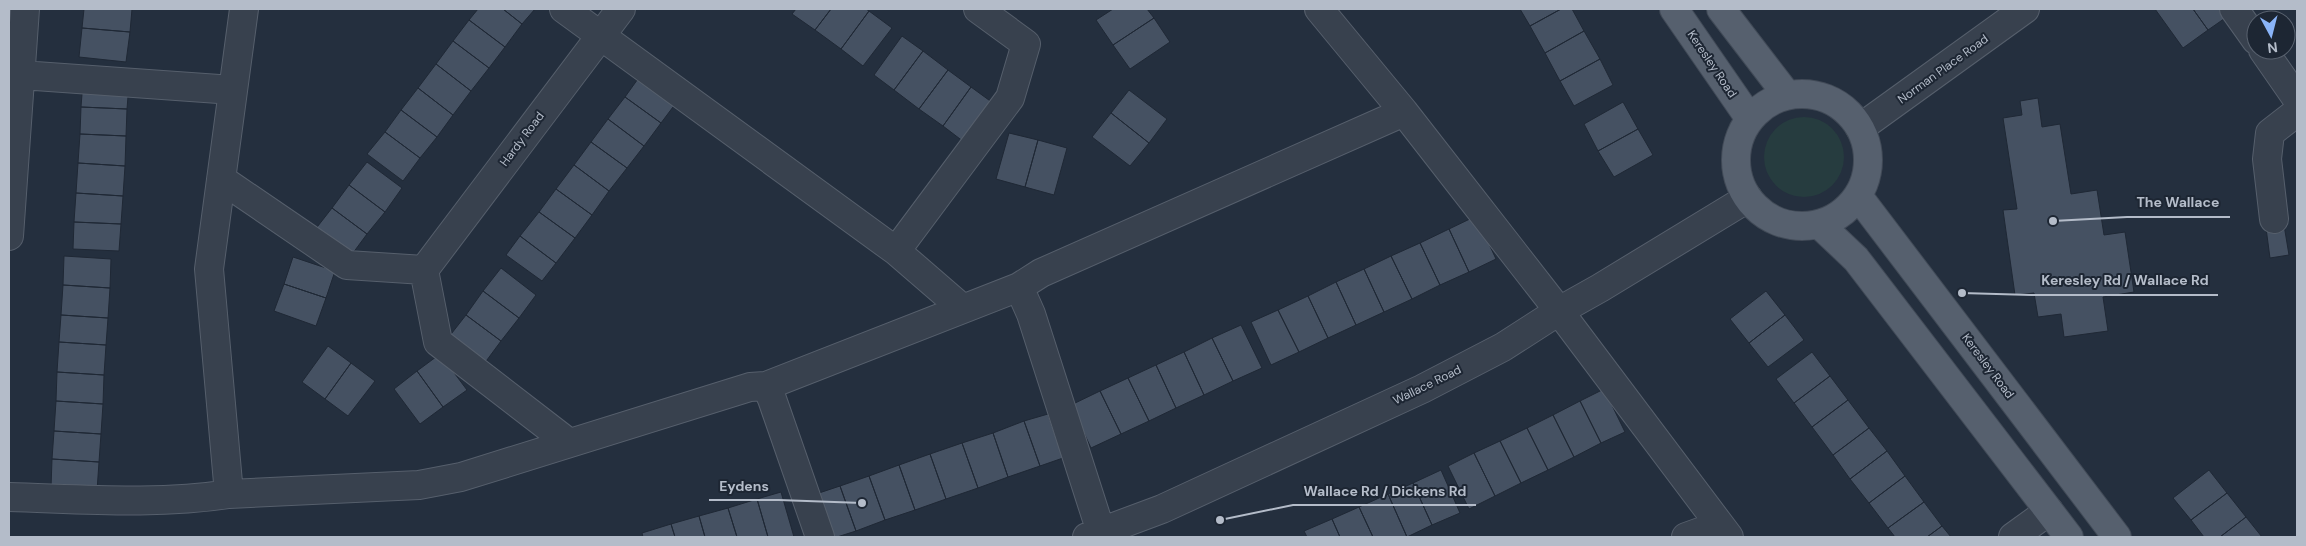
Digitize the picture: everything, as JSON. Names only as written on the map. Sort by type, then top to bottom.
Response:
[{"type":"main road","name":"Keresley Road","points":[[1674,9],[1750,119]]},
{"type":"main road","points":[[1721,9],[1786,95]]},
{"type":"main road","points":[[1805,93],[1827,99],[1845,109],[1860,128],[1868,154],[1866,178],[1858,196],[1841,214],[1819,224],[1792,225],[1769,218],[1748,198],[1738,178],[1736,147],[1750,119],[1764,105],[1786,95],[1805,93]]},
{"type":"main road","name":"Keresley Road","points":[[1858,196],[2117,537]]},
{"type":"main road","points":[[1819,224],[1856,259],[2069,537]]},
{"type":"street","points":[[9,236],[25,9]]},
{"type":"street","points":[[229,494],[209,269],[244,9]]},
{"type":"street","points":[[564,9],[896,251],[962,308]]},
{"type":"street","name":"Hardy Road","points":[[424,270],[621,9]]},
{"type":"street","points":[[896,251],[1010,98],[1026,44],[978,9]]},
{"type":"street","points":[[1319,9],[1404,112],[1559,311],[1726,533]]},
{"type":"street","points":[[2234,9],[2246,26]]},
{"type":"street","name":"Norman Place Road","points":[[1860,128],[2009,14]]},
{"type":"street","points":[[2270,60],[2297,99]]},
{"type":"street","points":[[20,75],[233,90]]},
{"type":"street","points":[[9,497],[139,500],[205,498],[229,494],[419,485],[460,477],[750,387],[766,386],[1019,287],[1041,273],[1404,112]]},
{"type":"street","points":[[2274,219],[2267,159],[2270,133],[2297,112]]},
{"type":"street","points":[[221,178],[347,265],[424,270],[438,342],[569,443]]},
{"type":"street","name":"Wallace Road","points":[[1094,534],[1162,509],[1422,388],[1503,347],[1559,311],[1748,198]]},
{"type":"street","points":[[1019,287],[1031,314],[1094,534]]},
{"type":"street","points":[[766,386],[820,537]]},
{"type":"street","points":[[2013,537],[2049,511]]},
{"type":"street","points":[[1686,537],[1711,528],[1726,533]]},
{"type":"green space","points":[[1796,117],[1812,117],[1833,128],[1844,149],[1844,165],[1833,186],[1812,197],[1796,197],[1782,191],[1770,179],[1764,165],[1764,149],[1770,135],[1782,123]]},
{"type":"building","points":[[84,9],[132,9],[130,32],[82,28]]},
{"type":"building","points":[[478,9],[503,9],[522,24],[505,47],[469,20]]},
{"type":"building","points":[[503,9],[535,9],[522,24]]},
{"type":"building","points":[[796,9],[831,9],[815,30],[792,14]]},
{"type":"building","points":[[831,9],[866,9],[869,11],[841,49],[815,30]]},
{"type":"building","points":[[1113,9],[1147,9],[1154,18],[1113,45],[1096,20]]},
{"type":"building","points":[[1520,9],[1561,9],[1530,26]]},
{"type":"building","points":[[1561,9],[1572,9],[1584,31],[1545,53],[1530,26]]},
{"type":"building","points":[[2155,9],[2193,9],[2208,30],[2183,48]]},
{"type":"building","points":[[2193,9],[2227,9],[2231,14],[2208,30]]},
{"type":"building","points":[[869,11],[892,28],[863,66],[841,49]]},
{"type":"building","points":[[1154,18],[1170,42],[1130,69],[1113,45]]},
{"type":"building","points":[[469,20],[505,47],[489,68],[453,41]]},
{"type":"building","points":[[82,28],[130,32],[126,62],[79,57]]},
{"type":"building","points":[[1584,31],[1600,59],[1560,81],[1545,53]]},
{"type":"building","points":[[902,36],[923,51],[894,90],[874,75]]},
{"type":"building","points":[[453,41],[489,68],[471,91],[436,64]]},
{"type":"building","points":[[923,51],[948,70],[919,109],[894,90]]},
{"type":"building","points":[[1600,59],[1613,85],[1574,106],[1560,81]]},
{"type":"building","points":[[436,64],[471,91],[453,115],[418,88]]},
{"type":"building","points":[[948,70],[971,87],[943,126],[919,109]]},
{"type":"building","points":[[640,76],[676,103],[661,123],[625,97]]},
{"type":"building","points":[[83,81],[129,84],[127,109],[81,107]]},
{"type":"building","points":[[971,87],[993,103],[964,142],[943,126]]},
{"type":"building","points":[[418,88],[453,115],[437,137],[401,110]]},
{"type":"building","points":[[1129,90],[1167,119],[1149,143],[1111,113]]},
{"type":"building","points":[[625,97],[661,123],[644,146],[608,119]]},
{"type":"building","points":[[2038,98],[2042,127],[2060,124],[2071,194],[2097,190],[2104,235],[2125,232],[2134,292],[2103,297],[2108,331],[2064,337],[2061,314],[2038,317],[2034,293],[2015,295],[2003,210],[2017,209],[2003,118],[2022,115],[2020,101]]},
{"type":"building","points":[[1623,102],[1638,129],[1598,151],[1584,124]]},
{"type":"building","points":[[81,107],[127,109],[126,136],[80,134]]},
{"type":"building","points":[[401,110],[437,137],[420,158],[385,132]]},
{"type":"building","points":[[1111,113],[1149,143],[1130,166],[1092,137]]},
{"type":"building","points":[[608,119],[644,146],[627,168],[591,142]]},
{"type":"building","points":[[1638,129],[1653,155],[1614,177],[1598,151]]},
{"type":"building","points":[[385,132],[420,158],[403,181],[367,154]]},
{"type":"building","points":[[1009,133],[1038,140],[1025,187],[996,179]]},
{"type":"building","points":[[80,134],[126,136],[125,166],[78,163]]},
{"type":"building","points":[[1038,140],[1067,148],[1054,195],[1025,187]]},
{"type":"building","points":[[591,142],[627,168],[609,191],[574,165]]},
{"type":"building","points":[[367,162],[402,188],[385,212],[349,185]]},
{"type":"building","points":[[78,163],[125,166],[123,196],[76,193]]},
{"type":"building","points":[[574,165],[609,191],[592,215],[556,189]]},
{"type":"building","points":[[349,185],[385,212],[367,234],[332,208]]},
{"type":"building","points":[[556,189],[592,215],[575,238],[539,212]]},
{"type":"building","points":[[76,193],[123,196],[121,224],[74,222]]},
{"type":"building","points":[[332,208],[367,234],[350,257],[314,231]]},
{"type":"building","points":[[539,212],[575,238],[556,263],[520,236]]},
{"type":"building","points":[[1476,216],[1496,259],[1469,272],[1449,229]]},
{"type":"building","points":[[74,222],[121,224],[119,251],[73,249]]},
{"type":"building","points":[[2284,225],[2289,255],[2270,258],[2266,228]]},
{"type":"building","points":[[1449,229],[1469,272],[1440,285],[1420,243]]},
{"type":"building","points":[[520,236],[556,263],[542,281],[506,255]]},
{"type":"building","points":[[1420,243],[1440,285],[1412,299],[1391,256]]},
{"type":"building","points":[[64,256],[111,259],[110,288],[63,285]]},
{"type":"building","points":[[1391,256],[1412,299],[1384,312],[1364,269]]},
{"type":"building","points":[[293,257],[335,271],[326,298],[284,284]]},
{"type":"building","points":[[501,268],[536,295],[519,318],[483,291]]},
{"type":"building","points":[[1364,269],[1384,312],[1356,325],[1336,282]]},
{"type":"building","points":[[1336,282],[1356,325],[1328,338],[1308,296]]},
{"type":"building","points":[[284,284],[326,298],[316,326],[274,311]]},
{"type":"building","points":[[63,285],[110,288],[108,318],[61,315]]},
{"type":"building","points":[[483,291],[519,318],[501,341],[466,315]]},
{"type":"building","points":[[1766,291],[1785,315],[1749,343],[1730,319]]},
{"type":"building","points":[[1308,296],[1328,338],[1299,352],[1278,310]]},
{"type":"building","points":[[1278,310],[1299,352],[1271,365],[1251,322]]},
{"type":"building","points":[[61,315],[108,318],[106,345],[59,342]]},
{"type":"building","points":[[466,315],[501,341],[484,364],[448,338]]},
{"type":"building","points":[[1785,315],[1804,340],[1768,367],[1749,343]]},
{"type":"building","points":[[1241,325],[1262,368],[1233,381],[1212,338]]},
{"type":"building","points":[[1212,338],[1233,381],[1204,395],[1184,352]]},
{"type":"building","points":[[59,342],[106,345],[104,375],[57,372]]},
{"type":"building","points":[[328,346],[351,363],[325,399],[302,382]]},
{"type":"building","points":[[1184,352],[1204,395],[1176,408],[1156,365]]},
{"type":"building","points":[[1812,352],[1830,376],[1794,403],[1776,379]]},
{"type":"building","points":[[440,354],[467,390],[443,407],[417,371]]},
{"type":"building","points":[[351,363],[375,381],[348,416],[325,399]]},
{"type":"building","points":[[1156,365],[1176,408],[1149,421],[1128,378]]},
{"type":"building","points":[[417,371],[443,407],[420,424],[394,389]]},
{"type":"building","points":[[57,372],[104,375],[103,404],[56,401]]},
{"type":"building","points":[[1830,376],[1848,400],[1812,427],[1794,403]]},
{"type":"building","points":[[1128,378],[1149,421],[1121,434],[1100,391]]},
{"type":"building","points":[[1604,389],[1625,432],[1601,443],[1580,401]]},
{"type":"building","points":[[1100,391],[1121,434],[1091,448],[1071,405]]},
{"type":"building","points":[[1848,400],[1869,428],[1833,455],[1812,427]]},
{"type":"building","points":[[56,401],[103,404],[101,434],[54,431]]},
{"type":"building","points":[[1580,401],[1601,443],[1574,457],[1553,415]]},
{"type":"building","points":[[1048,414],[1063,458],[1040,466],[1024,421]]},
{"type":"building","points":[[1553,415],[1574,457],[1548,470],[1527,428]]},
{"type":"building","points":[[1024,421],[1040,466],[1008,477],[993,433]]},
{"type":"building","points":[[1527,428],[1548,470],[1521,483],[1500,441]]},
{"type":"building","points":[[1869,428],[1887,451],[1850,479],[1833,455]]},
{"type":"building","points":[[54,431],[101,434],[99,462],[52,459]]},
{"type":"building","points":[[993,433],[1008,477],[978,488],[962,443]]},
{"type":"building","points":[[1500,441],[1521,483],[1495,496],[1474,453]]},
{"type":"building","points":[[962,443],[978,488],[946,499],[930,454]]},
{"type":"building","points":[[1887,451],[1905,476],[1869,503],[1850,479]]},
{"type":"building","points":[[1474,453],[1495,496],[1469,509],[1448,466]]},
{"type":"building","points":[[930,454],[946,499],[915,510],[899,465]]},
{"type":"building","points":[[52,459],[99,462],[97,491],[51,488]]},
{"type":"building","points":[[899,465],[915,510],[885,520],[869,476]]},
{"type":"building","points":[[1441,470],[1460,513],[1432,525],[1413,483]]},
{"type":"building","points":[[2209,470],[2227,493],[2191,520],[2173,498]]},
{"type":"building","points":[[869,476],[885,520],[856,531],[840,486]]},
{"type":"building","points":[[1905,476],[1924,502],[1888,528],[1869,503]]},
{"type":"building","points":[[1413,483],[1432,525],[1407,537],[1388,494]]},
{"type":"building","points":[[840,486],[856,531],[837,537],[828,537],[813,495]]},
{"type":"building","points":[[781,492],[794,537],[768,537],[757,499]]},
{"type":"building","points":[[2227,493],[2246,517],[2220,537],[2204,537],[2191,520]]},
{"type":"building","points":[[1388,494],[1407,537],[1373,537],[1359,507]]},
{"type":"building","points":[[757,499],[768,537],[737,537],[728,508]]},
{"type":"building","points":[[1924,502],[1942,526],[1927,537],[1895,537],[1888,528]]},
{"type":"building","points":[[1359,507],[1373,537],[1340,537],[1332,519]]},
{"type":"building","points":[[728,508],[737,537],[705,537],[699,516]]},
{"type":"building","points":[[699,516],[705,537],[675,537],[671,524]]},
{"type":"building","points":[[2246,517],[2262,537],[2220,537]]},
{"type":"building","points":[[1332,519],[1340,537],[1307,537],[1304,531]]},
{"type":"building","points":[[671,524],[675,537],[643,537],[642,533]]},
{"type":"building","points":[[1942,526],[1951,537],[1927,537]]},
{"type":"place","name":"The Wallace","points":[[2053,221]]},
{"type":"place","name":"Keresley Rd / Wallace Rd","points":[[1962,293]]},
{"type":"place","name":"Eydens","points":[[862,503]]},
{"type":"place","name":"Wallace Rd / Dickens Rd","points":[[1220,520]]}]
